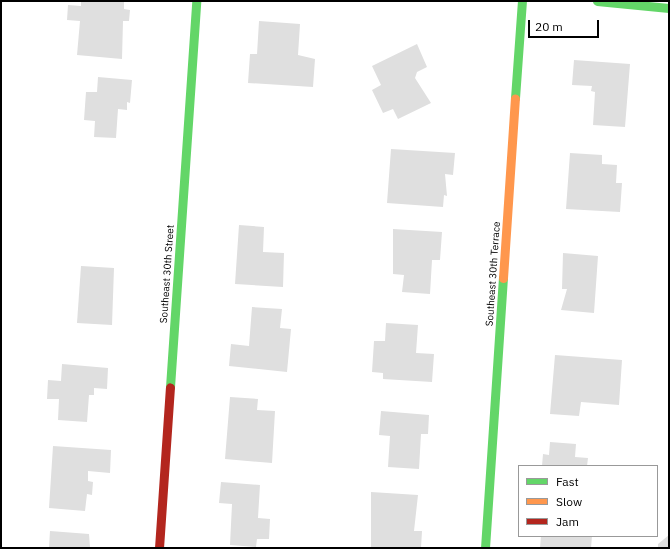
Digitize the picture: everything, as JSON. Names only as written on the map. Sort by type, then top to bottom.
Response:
[{"type":"street","name":"Southeast 30th Street","points":[[159,548],[196,1]]},
{"type":"street","name":"Southeast 30th Terrace","points":[[485,548],[522,1]]},
{"type":"street","points":[[597,1],[669,8]]},
{"type":"building","points":[[81,1],[124,1],[124,9],[130,10],[129,21],[123,21],[122,59],[77,55],[80,21],[67,20],[68,5],[81,6]]},
{"type":"building","points":[[259,21],[300,24],[298,55],[315,59],[313,87],[248,83],[250,54],[257,54]]},
{"type":"building","points":[[417,44],[427,67],[417,72],[415,78],[431,103],[398,119],[393,109],[383,113],[372,90],[381,85],[372,66]]},
{"type":"building","points":[[574,60],[630,64],[625,127],[593,125],[595,92],[591,91],[592,86],[572,85]]},
{"type":"building","points":[[98,77],[132,80],[130,103],[127,102],[127,110],[118,109],[116,138],[94,137],[95,121],[84,120],[86,92],[97,92]]},
{"type":"building","points":[[391,149],[455,153],[453,175],[445,174],[447,196],[444,195],[443,207],[387,203]]},
{"type":"building","points":[[570,153],[602,155],[602,164],[617,165],[616,183],[622,183],[620,212],[566,209]]},
{"type":"building","points":[[239,225],[264,227],[263,252],[284,253],[283,287],[235,284]]},
{"type":"building","points":[[393,229],[442,232],[440,260],[432,260],[430,294],[402,292],[404,275],[393,274]]},
{"type":"building","points":[[563,253],[598,256],[594,313],[561,310],[567,289],[562,289]]},
{"type":"building","points":[[81,266],[114,268],[112,325],[77,323]]},
{"type":"building","points":[[252,307],[282,309],[280,328],[291,329],[287,372],[229,366],[231,344],[249,346]]},
{"type":"building","points":[[386,323],[418,325],[416,353],[434,354],[432,382],[383,379],[383,373],[372,372],[374,341],[385,341]]},
{"type":"building","points":[[555,355],[622,360],[619,405],[581,402],[579,416],[550,414]]},
{"type":"building","points":[[62,364],[108,368],[107,389],[94,388],[94,395],[89,395],[87,422],[58,420],[59,399],[47,399],[48,380],[61,381]]},
{"type":"building","points":[[230,397],[258,399],[257,410],[275,411],[272,463],[225,459]]},
{"type":"building","points":[[381,411],[429,415],[428,434],[421,434],[419,469],[388,467],[390,436],[379,435]]},
{"type":"building","points":[[550,442],[576,444],[575,457],[588,458],[587,465],[542,465],[543,454],[549,455]]},
{"type":"building","points":[[53,446],[111,450],[110,473],[88,471],[88,481],[93,482],[92,495],[87,494],[85,511],[49,508]]},
{"type":"building","points":[[221,482],[260,485],[258,518],[270,519],[269,539],[257,539],[256,547],[230,545],[232,504],[219,503]]},
{"type":"building","points":[[371,492],[418,495],[414,531],[422,531],[421,548],[371,548]]},
{"type":"building","points":[[50,531],[89,534],[90,547],[49,548]]},
{"type":"building","points":[[669,535],[669,548],[658,548],[658,544]]},
{"type":"building","points":[[541,537],[592,537],[591,548],[540,548]]},
{"type":"traffic: fast","points":[[170,387],[196,1]]},
{"type":"traffic: fast","points":[[515,98],[522,1]]},
{"type":"traffic: fast","points":[[597,1],[669,8]]},
{"type":"traffic: fast","points":[[485,548],[503,278]]},
{"type":"traffic: slow","points":[[503,278],[515,98]]},
{"type":"traffic: jam","points":[[159,548],[170,387]]}]
